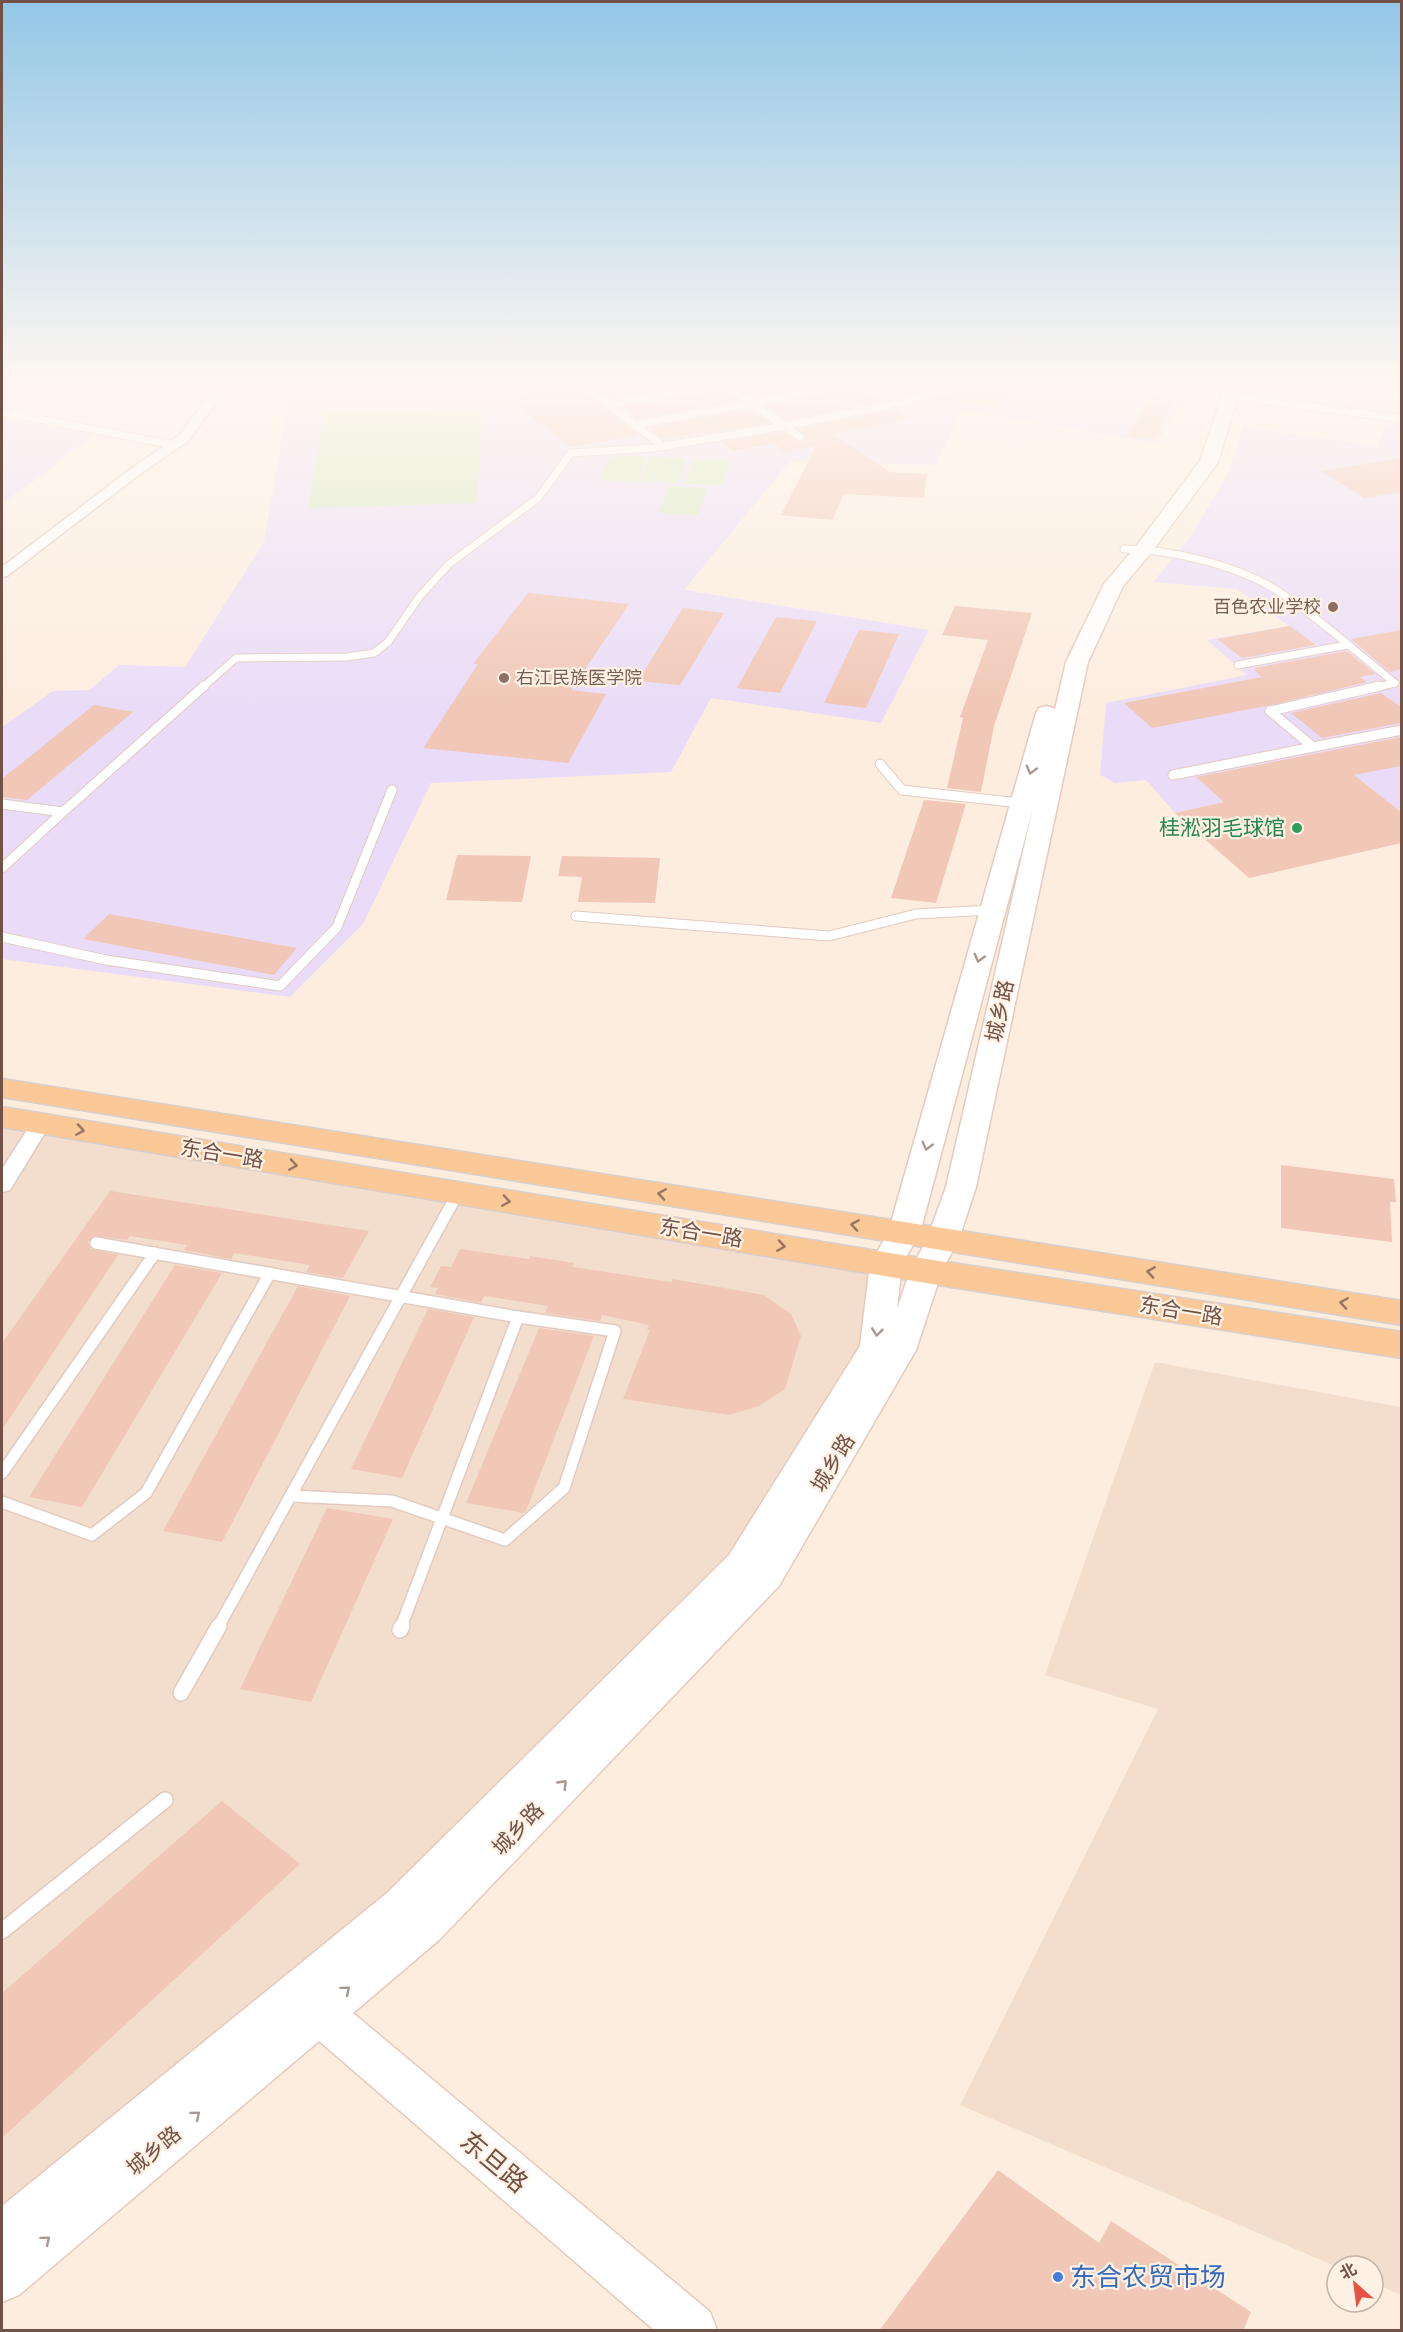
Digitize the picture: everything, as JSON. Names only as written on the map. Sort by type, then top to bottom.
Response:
[{"type":"main road","name":"城乡路","points":[[2,2278],[306,2004],[742,1565],[876,1346],[886,1264],[904,1233],[1062,660],[1100,581],[1134,549],[1186,489]]},
{"type":"main road","name":"城乡路","points":[[4,2230],[306,2004],[424,1926],[766,1576],[899,1350],[926,1271],[943,1239],[964,1175],[1077,662],[1114,584],[1134,549]]},
{"type":"main road","name":"东合一路","points":[[2,1088],[1401,1313]]},
{"type":"main road","name":"东合一路","points":[[2,1117],[926,1271],[1401,1345]]},
{"type":"main road","name":"东旦路","points":[[306,2004],[692,2331]]},
{"type":"street","points":[[2,573],[115,489]]},
{"type":"street","points":[[2,1185],[41,1123]]},
{"type":"lane","points":[[2,868],[236,658],[347,657],[374,653],[388,642],[420,596],[449,564],[538,498],[545,489]]},
{"type":"lane","points":[[1134,549],[1233,568],[1278,591],[1395,683],[1270,711],[1313,747]]},
{"type":"lane","points":[[1238,665],[1347,645]]},
{"type":"lane","points":[[1173,775],[1401,730]]},
{"type":"lane","points":[[880,764],[902,790],[1022,803]]},
{"type":"lane","points":[[2,937],[106,960],[280,986],[337,927],[392,790]]},
{"type":"lane","points":[[2,804],[63,812]]},
{"type":"lane","points":[[576,916],[829,936],[916,914],[992,910]]},
{"type":"lane","points":[[181,1693],[458,1193]]},
{"type":"lane","points":[[96,1243],[518,1317],[615,1331],[564,1488],[505,1540],[392,1501],[292,1496]]},
{"type":"lane","points":[[2,1473],[155,1252]]},
{"type":"lane","points":[[2,1502],[92,1535],[146,1493],[270,1273]]},
{"type":"lane","points":[[400,1630],[518,1317]]},
{"type":"lane","points":[[2,1931],[165,1800]]},
{"type":"shaded area","points":[[2,489],[23,489],[2,503]]},
{"type":"shaded area","name":"右江民族医学院","points":[[273,489],[767,489],[684,590],[929,630],[881,723],[711,698],[671,772],[431,783],[363,924],[290,997],[2,959],[2,727],[53,691],[90,690],[119,665],[185,667],[264,542]]},
{"type":"shaded area","name":"百色农业学校","points":[[1219,489],[1401,489],[1401,812],[1352,774],[1175,813],[1146,780],[1115,783],[1100,775],[1106,703],[1247,675],[1207,640],[1289,626],[1237,589],[1153,582],[1192,535]]},
{"type":"shaded area","points":[[2,1117],[886,1264],[876,1346],[742,1565],[402,1907],[2,2237]]},
{"type":"shaded area","points":[[1155,1362],[1401,1407],[1401,2295],[1385,2288],[1385,2254],[1325,2254],[1325,2262],[960,2105],[1158,1709],[1045,1675]]},
{"type":"green space","points":[[311,489],[478,489],[477,503],[308,508]]},
{"type":"green space","points":[[668,489],[707,489],[698,515],[659,513]]},
{"type":"building","points":[[794,489],[925,489],[924,498],[844,494],[832,520],[781,515]]},
{"type":"building","points":[[1349,489],[1401,489],[1401,492],[1364,498]]},
{"type":"building","points":[[528,593],[629,604],[571,690],[606,694],[568,763],[423,748],[478,664],[473,664]]},
{"type":"building","points":[[955,606],[1032,613],[994,726],[981,792],[947,788],[963,718],[960,717],[988,640],[942,635]]},
{"type":"building","points":[[683,608],[724,613],[680,685],[638,681]]},
{"type":"building","points":[[776,617],[817,621],[780,693],[737,688]]},
{"type":"building","points":[[1290,626],[1316,645],[1242,658],[1217,639]]},
{"type":"building","points":[[859,630],[899,634],[866,708],[824,703]]},
{"type":"building","points":[[1401,630],[1401,669],[1390,672],[1351,639]]},
{"type":"building","points":[[1347,651],[1375,674],[1360,677],[1367,682],[1266,706],[1152,728],[1124,703],[1262,677],[1254,668]]},
{"type":"building","points":[[1381,693],[1401,707],[1401,723],[1322,738],[1291,713]]},
{"type":"building","points":[[94,705],[133,712],[27,800],[2,797],[2,779]]},
{"type":"building","name":"桂淞羽毛球馆","points":[[1401,737],[1401,766],[1354,775],[1401,812],[1401,843],[1249,878],[1175,813],[1224,802],[1196,777]]},
{"type":"building","points":[[924,800],[966,804],[936,903],[891,898]]},
{"type":"building","points":[[457,855],[531,856],[522,902],[446,900]]},
{"type":"building","points":[[562,856],[660,858],[655,903],[578,902],[582,877],[558,876]]},
{"type":"building","points":[[109,914],[297,948],[274,975],[83,939]]},
{"type":"building","points":[[1281,1165],[1394,1179],[1396,1202],[1390,1202],[1392,1242],[1281,1228]]},
{"type":"building","points":[[110,1191],[369,1231],[343,1278],[306,1272],[310,1265],[234,1253],[231,1259],[184,1250],[187,1245],[130,1236],[127,1240],[93,1236],[88,1242],[91,1249],[118,1255],[2,1430],[2,1343]]},
{"type":"building","points":[[460,1249],[529,1259],[530,1256],[574,1263],[573,1267],[671,1282],[673,1279],[764,1295],[791,1314],[801,1336],[785,1389],[759,1406],[729,1415],[623,1399],[650,1330],[647,1330],[649,1325],[602,1315],[600,1321],[545,1313],[548,1306],[484,1296],[481,1303],[435,1294],[438,1288],[430,1287],[441,1266],[451,1267]]},
{"type":"building","points":[[175,1265],[222,1273],[82,1507],[29,1497]]},
{"type":"building","points":[[298,1286],[350,1296],[222,1542],[163,1531]]},
{"type":"building","points":[[428,1309],[474,1317],[402,1478],[351,1469]]},
{"type":"building","points":[[539,1328],[594,1336],[526,1511],[524,1513],[466,1503]]},
{"type":"building","points":[[327,1508],[393,1519],[311,1702],[240,1689]]},
{"type":"building","points":[[222,1801],[300,1864],[2,2138],[2,1993]]},
{"type":"building","name":"东合农贸市场","points":[[998,2170],[1099,2243],[1111,2221],[1251,2312],[1243,2331],[879,2331]]},
{"type":"place","name":"百色农业学校","points":[[1333,607]]},
{"type":"place","name":"右江民族医学院","points":[[504,678]]},
{"type":"place","name":"桂淞羽毛球馆","points":[[1297,828]]},
{"type":"place","name":"东合农贸市场","points":[[1058,2277]]}]
